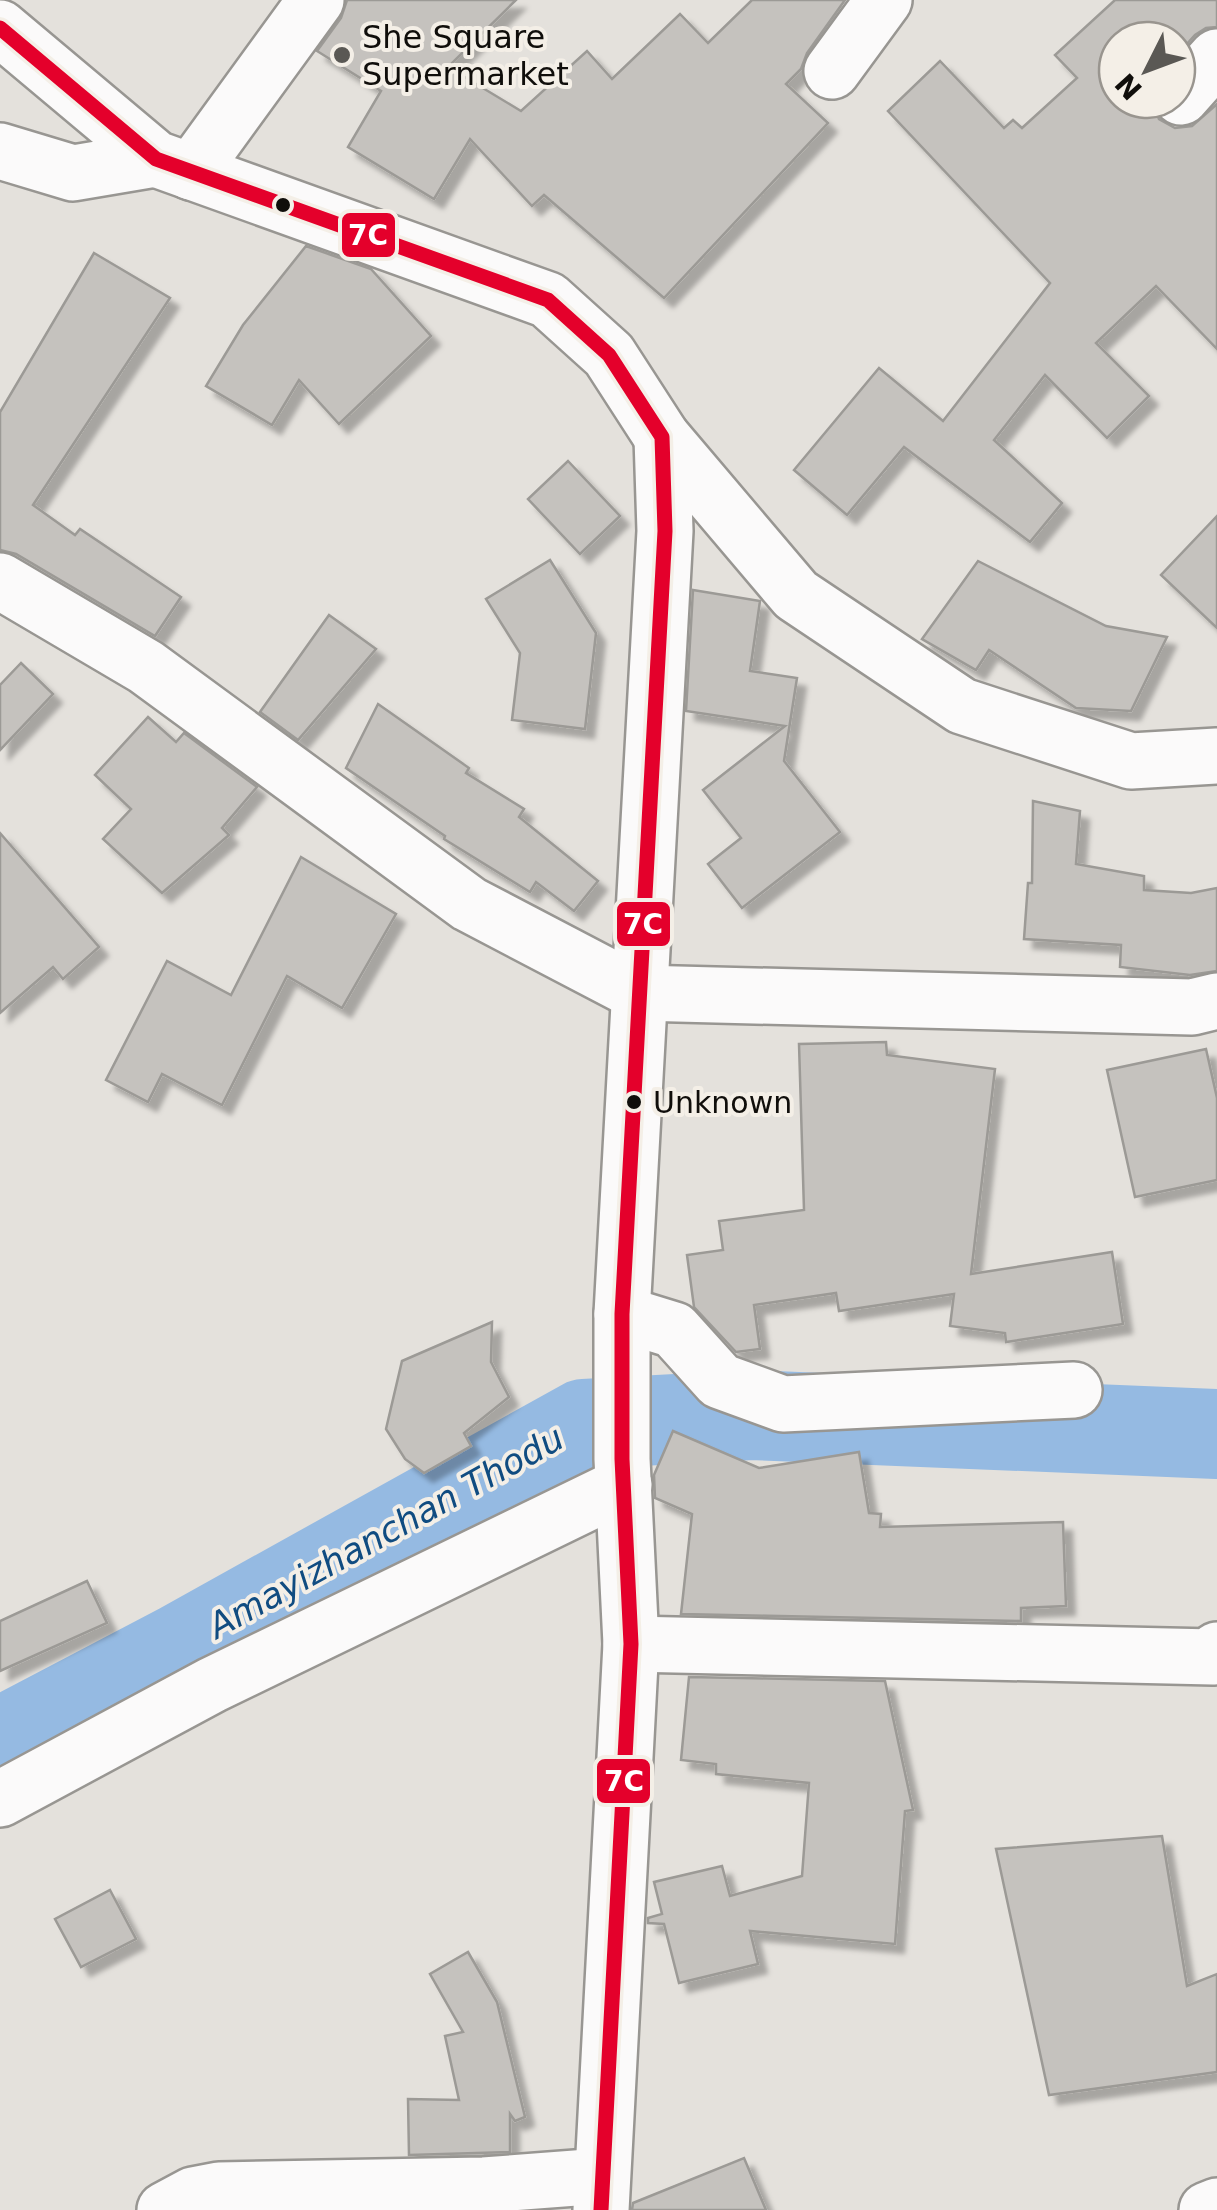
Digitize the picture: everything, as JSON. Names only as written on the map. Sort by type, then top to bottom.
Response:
[{"type":"street","points":[[0,152],[72,173],[173,165],[316,0]]},
{"type":"street","points":[[832,71],[884,0]]},
{"type":"street","points":[[0,28],[173,165],[548,300],[609,355],[662,437],[796,595],[962,706],[1131,761],[1217,756]]},
{"type":"street","points":[[1197,79],[1217,56]]},
{"type":"street","points":[[165,2210],[192,2195],[218,2190],[484,2184],[602,2193],[631,1644],[623,1472],[622,1314],[665,531],[662,437]]},
{"type":"street","points":[[0,581],[146,667],[469,904],[639,993],[1192,1007],[1217,1002]]},
{"type":"street","points":[[622,1314],[674,1330],[720,1382],[783,1404],[1074,1390]]},
{"type":"street","points":[[0,1799],[623,1472]]},
{"type":"street","points":[[631,1644],[1213,1657],[1217,1650]]},
{"type":"street","points":[[1207,2210],[1217,2206]]},
{"type":"building","points":[[347,0],[516,0],[448,67],[521,111],[587,51],[612,79],[680,14],[708,43],[752,0],[845,0],[807,53],[801,69],[786,84],[828,123],[664,298],[544,195],[532,206],[470,139],[434,199],[348,147],[381,91],[317,51],[341,18]]},
{"type":"building","points":[[1115,0],[1217,0],[1217,27],[1197,34],[1197,20],[1097,20],[1097,120],[1161,120],[1175,128],[1192,126],[1217,104],[1217,349],[1156,286],[1096,343],[1149,396],[1107,438],[1045,375],[994,440],[1062,503],[1030,542],[904,447],[847,515],[794,470],[879,368],[943,421],[1050,283],[888,111],[940,61],[1004,128],[1013,120],[1022,128],[1077,78],[1055,55]]},
{"type":"building","points":[[306,246],[371,269],[431,336],[339,424],[299,380],[272,425],[206,386],[243,325]]},
{"type":"building","points":[[94,253],[170,298],[33,505],[75,535],[80,529],[181,597],[155,636],[16,554],[0,550],[0,412]]},
{"type":"building","points":[[568,461],[620,516],[580,554],[528,499]]},
{"type":"building","points":[[1217,516],[1217,628],[1161,575]]},
{"type":"building","points":[[550,560],[596,633],[585,729],[512,720],[520,653],[486,599]]},
{"type":"building","points":[[978,561],[1106,626],[1167,637],[1131,711],[1076,708],[989,650],[976,670],[922,639]]},
{"type":"building","points":[[693,590],[760,601],[750,671],[797,678],[784,761],[840,832],[742,908],[708,864],[741,838],[703,790],[785,726],[686,711]]},
{"type":"building","points":[[329,615],[376,649],[298,740],[260,712]]},
{"type":"building","points":[[21,663],[53,694],[0,750],[0,685]]},
{"type":"building","points":[[378,704],[469,768],[466,773],[524,809],[519,817],[598,881],[574,911],[536,882],[530,892],[444,839],[445,836],[346,768]]},
{"type":"building","points":[[148,717],[176,742],[184,733],[257,787],[222,828],[229,835],[162,893],[103,839],[131,809],[95,775]]},
{"type":"building","points":[[1033,801],[1080,811],[1076,864],[1144,876],[1144,890],[1191,893],[1217,888],[1217,971],[1190,975],[1120,967],[1121,945],[1024,939],[1028,883],[1032,883]]},
{"type":"building","points":[[0,833],[99,947],[63,979],[53,967],[0,1013]]},
{"type":"building","points":[[301,857],[396,914],[342,1008],[287,976],[222,1105],[162,1074],[148,1102],[106,1080],[167,961],[231,995]]},
{"type":"building","points":[[886,1042],[887,1055],[995,1069],[971,1274],[1112,1252],[1123,1324],[1006,1342],[1005,1333],[950,1326],[954,1294],[839,1311],[836,1293],[754,1305],[760,1349],[736,1352],[694,1307],[687,1255],[723,1250],[719,1221],[804,1210],[799,1044]]},
{"type":"building","points":[[1206,1049],[1217,1098],[1217,1180],[1135,1197],[1107,1070]]},
{"type":"building","points":[[492,1322],[491,1362],[509,1397],[464,1433],[471,1446],[424,1473],[405,1459],[386,1429],[402,1361]]},
{"type":"building","points":[[673,1431],[759,1468],[859,1452],[869,1513],[881,1514],[880,1527],[1063,1522],[1066,1606],[1021,1608],[1021,1621],[681,1614],[692,1514],[655,1498],[654,1475]]},
{"type":"building","points":[[87,1581],[107,1623],[0,1671],[0,1621]]},
{"type":"building","points":[[689,1677],[885,1681],[913,1810],[905,1811],[895,1944],[750,1931],[758,1964],[679,1983],[664,1924],[648,1923],[648,1918],[662,1914],[654,1882],[722,1866],[730,1896],[802,1876],[809,1783],[716,1774],[716,1764],[681,1760]]},
{"type":"building","points":[[1162,1836],[1187,1986],[1217,1974],[1217,2072],[1049,2095],[996,1849]]},
{"type":"building","points":[[110,1890],[136,1939],[81,1967],[55,1919]]},
{"type":"building","points":[[468,1952],[497,2002],[525,2117],[515,2121],[510,2114],[510,2152],[409,2155],[408,2099],[459,2100],[445,2036],[463,2032],[430,1974]]},
{"type":"building","points":[[744,2158],[766,2210],[632,2210],[633,2203]]},
{"type":"waterway","name":"Amayizhanchan Thodu","points":[[0,1743],[181,1648],[584,1424],[751,1415],[1217,1434]]},
{"type":"transit line","name":"7C","points":[[0,28],[156,159],[548,300],[609,355],[662,437],[665,531],[622,1314],[622,1459],[631,1644],[601,2210]]},
{"type":"place","name":"She Square Supermarket","points":[[342,55]]},
{"type":"place","name":"Unknown","points":[[634,1102]]}]
